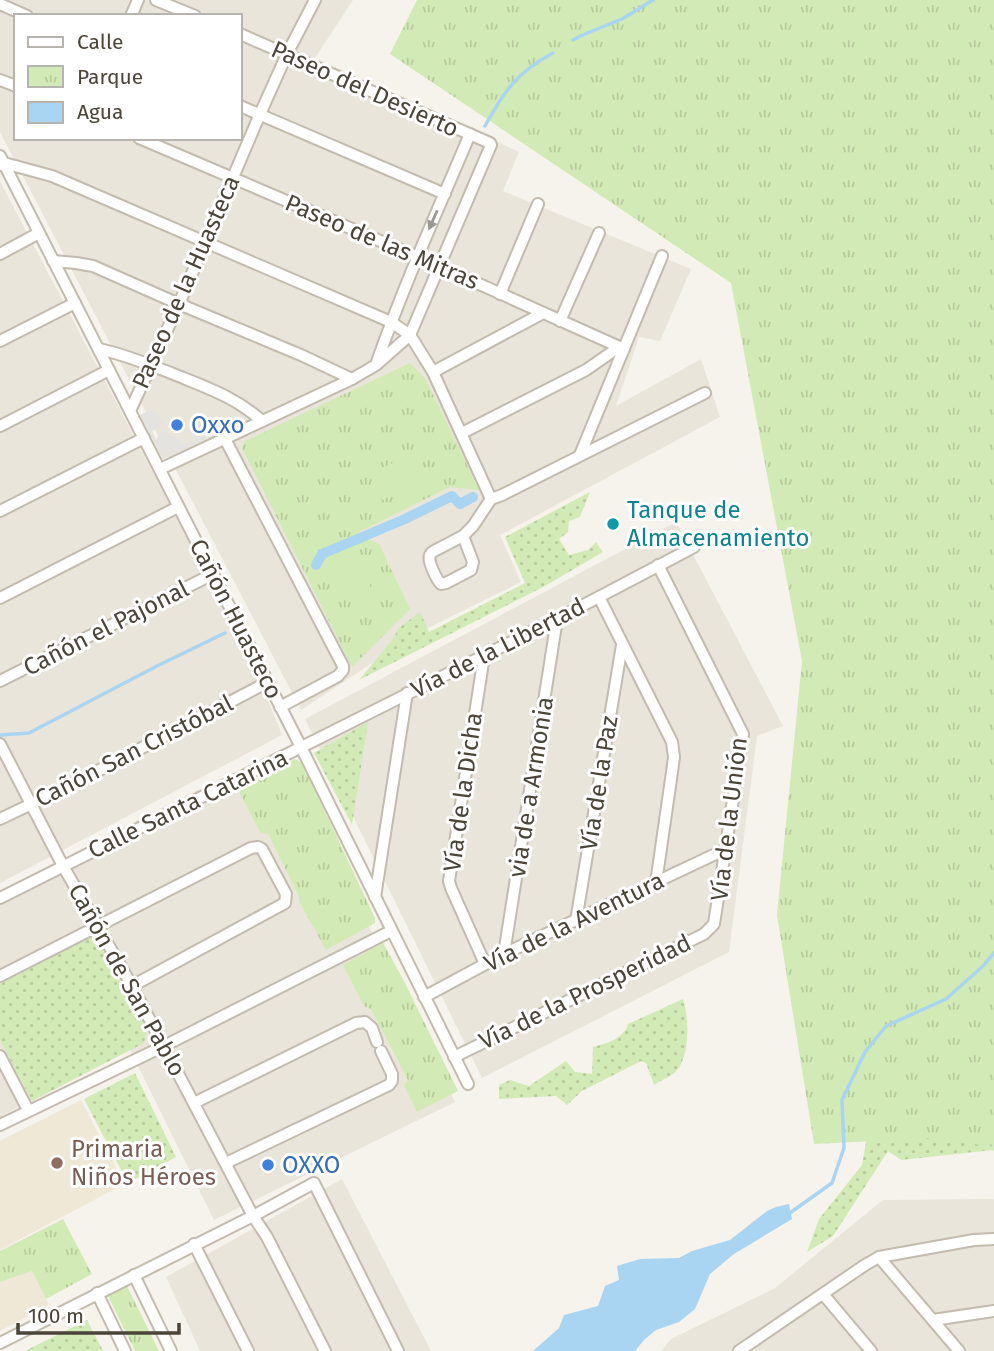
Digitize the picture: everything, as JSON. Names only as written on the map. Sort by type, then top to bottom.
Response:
[{"type":"street","points":[[156,0],[190,14]]},
{"type":"street","name":"Paseo de la Huasteca","points":[[130,411],[287,54],[315,0]]},
{"type":"street","points":[[0,4],[22,14]]},
{"type":"street","name":"Paseo del Desierto","points":[[242,35],[491,144],[439,266]]},
{"type":"street","points":[[242,107],[445,194]]},
{"type":"street","points":[[376,365],[417,257],[470,135]]},
{"type":"street","name":"Paseo de las Mitras","points":[[144,140],[439,266],[621,348]]},
{"type":"street","points":[[1,161],[52,176],[391,322],[410,335],[433,372],[491,499]]},
{"type":"street","name":"Cañón Huasteco","points":[[1,161],[301,747],[468,1084]]},
{"type":"street","points":[[500,294],[538,204]]},
{"type":"street","points":[[0,254],[39,233]]},
{"type":"street","points":[[560,321],[599,233]]},
{"type":"street","points":[[580,455],[621,348],[662,256]]},
{"type":"street","points":[[53,261],[93,266],[352,379]]},
{"type":"street","points":[[159,470],[352,379],[376,365],[410,335],[439,266]]},
{"type":"street","points":[[0,341],[75,303]]},
{"type":"street","points":[[433,372],[543,313]]},
{"type":"street","points":[[462,433],[586,370],[621,348]]},
{"type":"street","points":[[99,349],[133,358],[227,396],[262,421]]},
{"type":"street","points":[[0,426],[109,370]]},
{"type":"street","points":[[463,536],[473,566],[471,570],[442,584],[438,581],[429,559],[430,555],[463,536],[491,499],[705,393]]},
{"type":"street","points":[[0,510],[144,438]]},
{"type":"street","points":[[225,439],[343,666],[338,676],[280,707]]},
{"type":"street","points":[[0,598],[178,507]]},
{"type":"street","name":"Vía de la Libertad","points":[[301,747],[694,547]]},
{"type":"street","name":"Vía de la Unión","points":[[659,565],[743,734],[714,924]]},
{"type":"street","name":"Cañón el Pajonal","points":[[0,681],[213,574]]},
{"type":"street","points":[[598,597],[672,742],[674,757],[656,883]]},
{"type":"street","name":"via de a Armonia","points":[[504,954],[557,619]]},
{"type":"street","name":"Vía de la Paz","points":[[576,922],[622,644]]},
{"type":"street","name":"Vía de la Dicha","points":[[484,656],[449,881],[485,964]]},
{"type":"street","name":"Cañón San Cristóbal","points":[[0,819],[268,682]]},
{"type":"street","points":[[375,897],[407,693]]},
{"type":"street","name":"Cañón de San Pablo","points":[[0,744],[63,866],[132,986],[253,1216],[267,1237],[325,1351]]},
{"type":"street","name":"Calle Santa Catarina","points":[[0,898],[301,747]]},
{"type":"street","points":[[0,976],[251,848],[258,847],[265,852],[286,894],[286,902],[132,986]]},
{"type":"street","name":"Vía de la Aventura","points":[[424,997],[504,954],[724,850]]},
{"type":"street","name":"Vía de la Prosperidad","points":[[454,1057],[704,934],[714,924]]},
{"type":"street","points":[[0,1125],[164,1046],[391,931]]},
{"type":"street","points":[[194,1103],[356,1023],[365,1022],[372,1028],[392,1074],[392,1081],[388,1085],[226,1163]]},
{"type":"street","points":[[0,1056],[28,1110]]},
{"type":"street","points":[[0,1343],[314,1183],[398,1351]]},
{"type":"street","points":[[739,1351],[879,1257],[974,1240],[994,1239]]},
{"type":"street","points":[[194,1244],[248,1351]]},
{"type":"street","points":[[879,1257],[959,1351]]},
{"type":"street","points":[[134,1275],[171,1351]]},
{"type":"street","points":[[97,1293],[125,1351]]},
{"type":"street","points":[[823,1294],[872,1351]]},
{"type":"street","points":[[933,1320],[994,1311]]},
{"type":"shaded area","points":[[0,0],[353,0],[315,58],[519,152],[503,191],[691,269],[660,341],[639,337],[616,406],[701,359],[720,417],[500,535],[521,582],[418,633],[301,710],[0,132]]},
{"type":"shaded area","points":[[0,181],[253,663],[282,735],[0,883]]},
{"type":"shaded area","points":[[154,409],[163,425],[152,431],[156,440],[161,431],[182,440],[181,445],[193,440],[189,430],[200,426],[207,439],[163,459],[140,415]]},
{"type":"shaded area","points":[[676,522],[783,726],[757,736],[729,952],[482,1078],[305,719]]},
{"type":"shaded area","points":[[282,749],[455,1102],[214,1220],[129,1048],[0,1117],[0,892],[161,808]]},
{"type":"shaded area","name":"Primaria Niños Héroes","points":[[81,1100],[124,1184],[0,1250],[0,1141]]},
{"type":"shaded area","points":[[342,1179],[431,1351],[200,1351],[166,1277]]},
{"type":"shaded area","points":[[994,1199],[994,1351],[661,1351],[671,1339],[775,1288],[883,1200]]},
{"type":"shaded area","points":[[32,1271],[49,1305],[0,1331],[0,1282]]},
{"type":"green space","points":[[417,0],[994,0],[994,1147],[935,1138],[814,1144],[777,915],[802,661],[731,283],[390,54]]},
{"type":"green space","points":[[410,363],[425,378],[479,490],[450,487],[357,533],[379,544],[410,609],[352,667],[242,448],[245,441]]},
{"type":"green space","points":[[415,453],[427,479],[382,500],[370,473]]},
{"type":"green space","points":[[590,492],[580,517],[569,521],[568,532],[559,539],[569,555],[588,550],[596,542],[603,552],[545,586],[359,680],[399,628],[420,612],[429,632],[525,583],[505,537]]},
{"type":"green space","points":[[354,555],[381,607],[359,618],[331,565]]},
{"type":"green space","points":[[368,722],[352,825],[314,753]]},
{"type":"green space","points":[[295,759],[302,763],[375,918],[375,923],[326,950],[299,901],[269,835],[260,832],[237,787]]},
{"type":"green space","points":[[91,936],[96,938],[147,1029],[144,1043],[32,1101],[0,1040],[0,984]]},
{"type":"green space","points":[[383,943],[458,1091],[417,1112],[404,1085],[408,1080],[371,1009],[364,1006],[343,965]]},
{"type":"green space","points":[[994,984],[994,1152],[901,1160],[888,1151],[833,1236],[807,1252],[819,1219],[862,1165],[882,1049]]},
{"type":"green space","points":[[683,999],[687,1035],[685,1054],[673,1074],[654,1085],[646,1063],[641,1061],[582,1091],[567,1105],[556,1096],[499,1099],[499,1085],[510,1080],[529,1086],[566,1061],[575,1072],[592,1074],[593,1047],[619,1037],[628,1024]]},
{"type":"green space","points":[[135,1073],[176,1157],[128,1183],[84,1099]]},
{"type":"green space","points":[[63,1219],[92,1274],[46,1299],[32,1271],[0,1282],[0,1251]]},
{"type":"green space","points":[[124,1280],[159,1351],[135,1351],[105,1290]]},
{"type":"green space","points":[[87,1320],[103,1351],[25,1351]]},
{"type":"water","points":[[789,1204],[792,1219],[734,1254],[710,1274],[695,1309],[679,1322],[656,1330],[635,1351],[533,1351],[559,1328],[564,1315],[598,1306],[605,1286],[619,1280],[617,1266],[640,1259],[679,1258],[692,1251],[730,1240],[767,1211]]},
{"type":"waterway","points":[[573,40],[622,19],[653,0]]},
{"type":"waterway","points":[[485,126],[520,75],[553,53]]},
{"type":"waterway","points":[[316,565],[322,554],[452,496],[460,504],[473,497]]},
{"type":"waterway","points":[[0,735],[29,733],[225,633]]},
{"type":"waterway","points":[[787,1215],[832,1183],[844,1148],[842,1100],[865,1052],[886,1026],[946,999],[994,953]]},
{"type":"place","name":"Oxxo","points":[[177,425]]},
{"type":"place","name":"Tanque de Almacenamiento","points":[[613,524]]},
{"type":"place","name":"Primaria Niños Héroes","points":[[57,1163]]},
{"type":"place","name":"OXXO","points":[[268,1165]]}]
